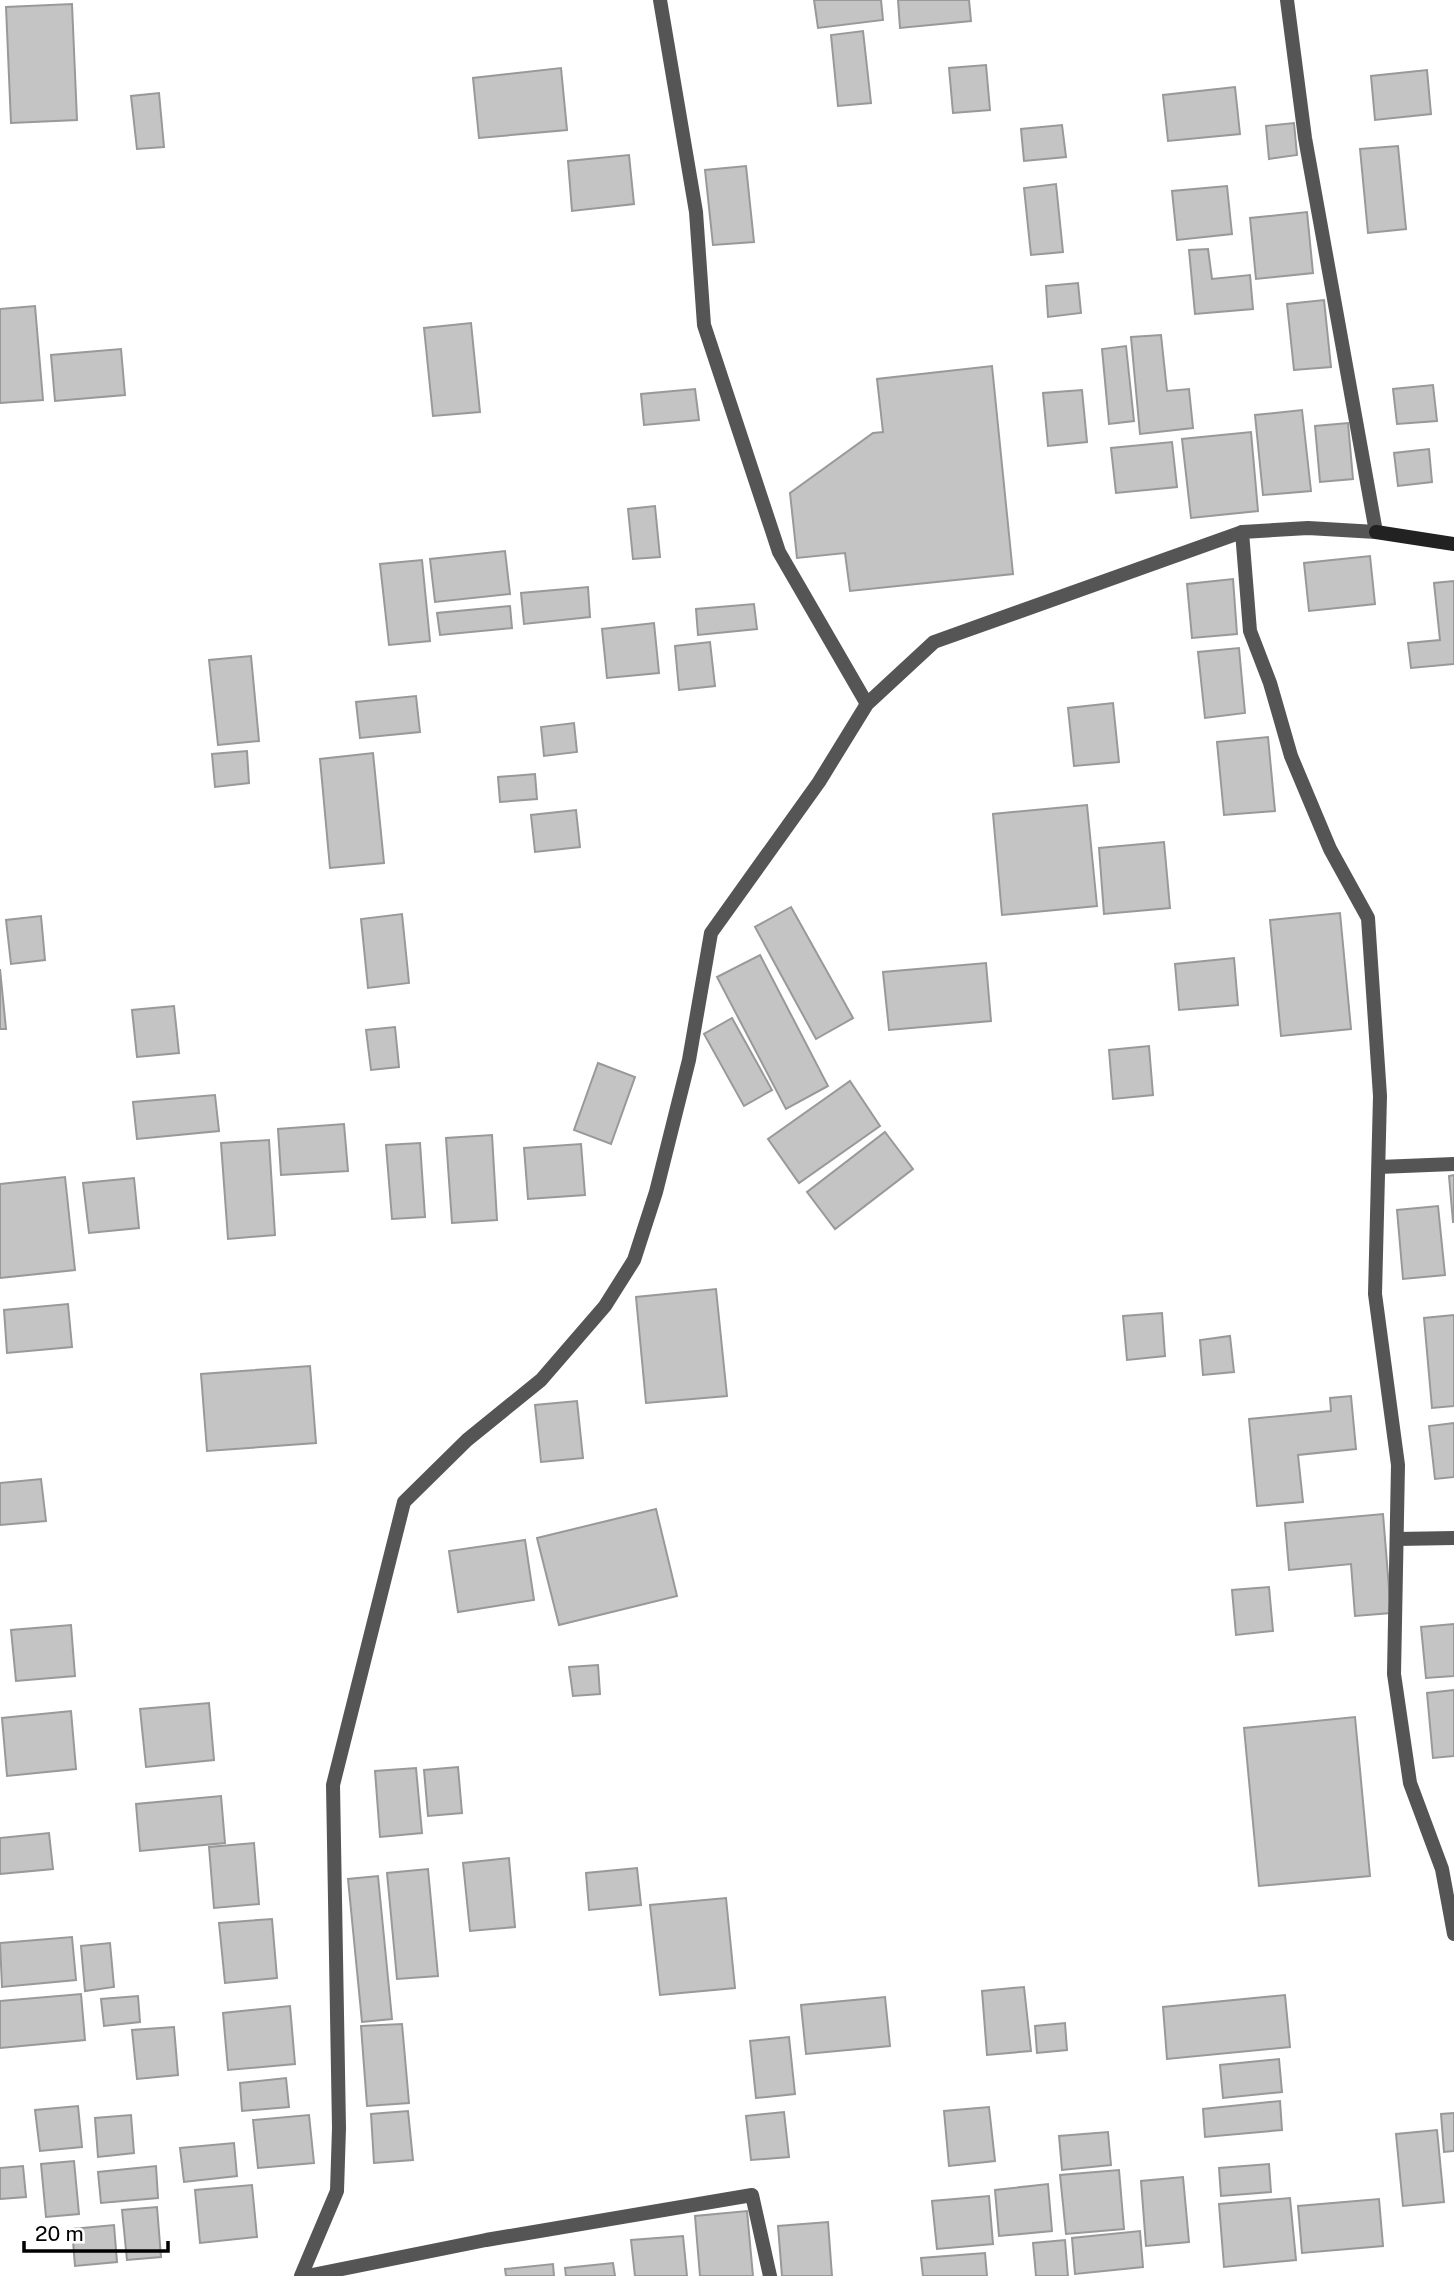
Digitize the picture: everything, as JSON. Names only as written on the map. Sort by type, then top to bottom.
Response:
[{"type":"street","points":[[660,0],[696,212],[704,325],[779,552],[867,704]]},
{"type":"street","points":[[1287,0],[1305,138],[1376,532]]},
{"type":"street","points":[[301,2276],[337,2191],[338,2048],[333,1785],[404,1502],[467,1440],[541,1380],[605,1306],[634,1260],[656,1192],[689,1060],[711,933],[819,782],[867,704],[934,642],[1242,532],[1308,528],[1376,532],[1454,544]]},
{"type":"street","points":[[1242,532],[1250,631],[1270,683],[1291,756],[1330,849],[1368,918],[1377,1010],[1380,1096],[1375,1294],[1398,1465],[1394,1674],[1410,1783],[1442,1869],[1454,1934]]},
{"type":"street","points":[[1379,1167],[1454,1164]]},
{"type":"street","points":[[1397,1539],[1454,1538]]},
{"type":"street","points":[[307,2276],[486,2240],[752,2195],[770,2276]]},
{"type":"building","points":[[814,0],[881,0],[883,20],[818,28]]},
{"type":"building","points":[[898,0],[969,0],[971,21],[900,28]]},
{"type":"building","points":[[72,4],[77,120],[11,123],[6,7]]},
{"type":"building","points":[[863,31],[871,103],[838,106],[831,35]]},
{"type":"building","points":[[986,65],[990,110],[953,113],[949,68]]},
{"type":"building","points":[[561,68],[567,130],[479,138],[473,78]]},
{"type":"building","points":[[1427,70],[1431,114],[1375,120],[1371,76]]},
{"type":"building","points":[[1235,87],[1240,134],[1168,141],[1163,95]]},
{"type":"building","points":[[159,93],[164,147],[137,149],[131,96]]},
{"type":"building","points":[[1294,123],[1297,155],[1269,159],[1266,126]]},
{"type":"building","points":[[1062,125],[1066,157],[1024,161],[1021,129]]},
{"type":"building","points":[[1398,146],[1406,229],[1368,233],[1360,149]]},
{"type":"building","points":[[629,155],[634,204],[572,211],[568,161]]},
{"type":"building","points":[[746,166],[754,242],[713,245],[705,170]]},
{"type":"building","points":[[1056,184],[1063,252],[1031,255],[1024,188]]},
{"type":"building","points":[[1227,186],[1232,234],[1177,240],[1172,191]]},
{"type":"building","points":[[1307,212],[1313,273],[1256,279],[1250,218]]},
{"type":"building","points":[[1208,249],[1212,279],[1250,275],[1253,309],[1195,314],[1189,250]]},
{"type":"building","points":[[1078,283],[1081,313],[1048,317],[1046,286]]},
{"type":"building","points":[[1324,300],[1331,367],[1294,370],[1287,304]]},
{"type":"building","points":[[35,306],[43,400],[0,403],[0,309]]},
{"type":"building","points":[[471,323],[480,412],[433,416],[424,328]]},
{"type":"building","points":[[1161,335],[1167,391],[1189,389],[1193,428],[1140,434],[1131,337]]},
{"type":"building","points":[[1126,346],[1134,421],[1109,424],[1102,349]]},
{"type":"building","points":[[121,349],[125,395],[55,401],[51,355]]},
{"type":"building","points":[[992,366],[1013,574],[850,591],[845,553],[797,558],[790,493],[873,433],[883,432],[877,379]]},
{"type":"building","points":[[1433,385],[1437,421],[1397,424],[1393,389]]},
{"type":"building","points":[[695,389],[699,420],[644,425],[641,394]]},
{"type":"building","points":[[1082,390],[1087,442],[1048,446],[1043,393]]},
{"type":"building","points":[[1302,410],[1311,491],[1263,495],[1255,415]]},
{"type":"building","points":[[1348,423],[1353,479],[1320,482],[1315,426]]},
{"type":"building","points":[[1251,432],[1258,511],[1191,518],[1182,439]]},
{"type":"building","points":[[1172,442],[1177,487],[1116,493],[1111,448]]},
{"type":"building","points":[[1429,449],[1432,482],[1398,486],[1394,453]]},
{"type":"building","points":[[655,506],[660,557],[633,559],[628,509]]},
{"type":"building","points":[[505,551],[510,594],[435,602],[430,559]]},
{"type":"building","points":[[1370,556],[1375,604],[1309,611],[1304,563]]},
{"type":"building","points":[[422,560],[430,641],[389,645],[380,564]]},
{"type":"building","points":[[1233,579],[1237,634],[1192,638],[1187,584]]},
{"type":"building","points":[[1454,581],[1454,664],[1411,668],[1408,643],[1440,640],[1434,583]]},
{"type":"building","points":[[588,587],[590,617],[524,624],[521,593]]},
{"type":"building","points":[[754,604],[757,629],[698,635],[696,609]]},
{"type":"building","points":[[510,606],[512,628],[440,635],[437,613]]},
{"type":"building","points":[[654,623],[659,673],[607,678],[602,629]]},
{"type":"building","points":[[710,642],[715,686],[679,690],[675,646]]},
{"type":"building","points":[[1239,648],[1245,713],[1205,718],[1198,652]]},
{"type":"building","points":[[251,656],[259,741],[218,745],[209,660]]},
{"type":"building","points":[[416,696],[420,732],[360,738],[356,702]]},
{"type":"building","points":[[1113,703],[1119,762],[1074,766],[1068,708]]},
{"type":"building","points":[[574,723],[577,752],[544,756],[541,727]]},
{"type":"building","points":[[1268,737],[1275,811],[1224,815],[1217,742]]},
{"type":"building","points":[[247,751],[249,783],[215,787],[212,754]]},
{"type":"building","points":[[373,753],[384,863],[330,868],[320,759]]},
{"type":"building","points":[[535,774],[537,799],[500,802],[498,777]]},
{"type":"building","points":[[1087,805],[1097,906],[1002,915],[993,814]]},
{"type":"building","points":[[576,810],[580,847],[535,852],[531,815]]},
{"type":"building","points":[[1164,842],[1170,908],[1104,914],[1099,848]]},
{"type":"building","points":[[791,907],[853,1018],[816,1039],[755,927]]},
{"type":"building","points":[[1340,913],[1351,1029],[1281,1036],[1270,920]]},
{"type":"building","points":[[402,914],[409,983],[368,988],[361,919]]},
{"type":"building","points":[[41,916],[45,960],[11,964],[6,920]]},
{"type":"building","points":[[760,955],[828,1086],[786,1109],[717,977]]},
{"type":"building","points":[[1234,958],[1238,1005],[1179,1010],[1175,964]]},
{"type":"building","points":[[986,963],[991,1021],[889,1030],[883,972]]},
{"type":"building","points":[[0,969],[6,1029],[0,1029]]},
{"type":"building","points":[[174,1006],[179,1053],[137,1057],[132,1010]]},
{"type":"building","points":[[732,1018],[772,1090],[744,1106],[704,1034]]},
{"type":"building","points":[[395,1027],[399,1067],[371,1070],[366,1030]]},
{"type":"building","points":[[1149,1046],[1153,1095],[1113,1099],[1109,1050]]},
{"type":"building","points":[[598,1063],[635,1077],[611,1144],[574,1130]]},
{"type":"building","points":[[850,1081],[880,1126],[799,1183],[768,1139]]},
{"type":"building","points":[[215,1095],[219,1131],[137,1139],[133,1102]]},
{"type":"building","points":[[344,1124],[348,1171],[281,1175],[278,1129]]},
{"type":"building","points":[[885,1132],[913,1169],[835,1229],[807,1192]]},
{"type":"building","points":[[492,1135],[497,1220],[452,1223],[446,1138]]},
{"type":"building","points":[[269,1140],[275,1235],[228,1239],[221,1143]]},
{"type":"building","points":[[420,1143],[425,1217],[392,1219],[386,1145]]},
{"type":"building","points":[[581,1144],[585,1195],[528,1199],[524,1148]]},
{"type":"building","points":[[1454,1175],[1454,1222],[1453,1222],[1449,1176]]},
{"type":"building","points":[[65,1177],[75,1270],[0,1278],[0,1184]]},
{"type":"building","points":[[134,1178],[139,1228],[89,1233],[83,1183]]},
{"type":"building","points":[[1438,1206],[1445,1275],[1403,1279],[1397,1210]]},
{"type":"building","points":[[716,1289],[727,1396],[646,1403],[636,1297]]},
{"type":"building","points":[[68,1304],[72,1347],[7,1353],[4,1310]]},
{"type":"building","points":[[1162,1313],[1165,1356],[1127,1360],[1123,1316]]},
{"type":"building","points":[[1454,1315],[1454,1406],[1432,1408],[1424,1318]]},
{"type":"building","points":[[1230,1336],[1234,1372],[1203,1375],[1200,1340]]},
{"type":"building","points":[[310,1366],[316,1443],[207,1451],[201,1374]]},
{"type":"building","points":[[1351,1396],[1356,1449],[1298,1455],[1303,1502],[1257,1506],[1249,1419],[1331,1411],[1330,1398]]},
{"type":"building","points":[[577,1401],[583,1458],[541,1462],[535,1405]]},
{"type":"building","points":[[1454,1423],[1454,1477],[1435,1479],[1429,1426]]},
{"type":"building","points":[[41,1479],[46,1521],[0,1525],[0,1483]]},
{"type":"building","points":[[656,1509],[677,1596],[559,1625],[537,1538]]},
{"type":"building","points":[[1383,1514],[1391,1613],[1355,1616],[1351,1564],[1289,1570],[1285,1523]]},
{"type":"building","points":[[525,1540],[534,1600],[458,1612],[449,1551]]},
{"type":"building","points":[[1269,1587],[1273,1631],[1236,1635],[1232,1590]]},
{"type":"building","points":[[1454,1624],[1454,1676],[1426,1678],[1421,1627]]},
{"type":"building","points":[[71,1625],[75,1676],[16,1681],[11,1630]]},
{"type":"building","points":[[598,1665],[600,1694],[573,1696],[569,1667]]},
{"type":"building","points":[[1454,1690],[1454,1756],[1433,1758],[1427,1693]]},
{"type":"building","points":[[209,1703],[214,1760],[146,1767],[140,1709]]},
{"type":"building","points":[[71,1711],[76,1769],[7,1776],[2,1718]]},
{"type":"building","points":[[1355,1717],[1370,1876],[1259,1886],[1244,1728]]},
{"type":"building","points":[[458,1767],[462,1813],[428,1816],[424,1770]]},
{"type":"building","points":[[416,1768],[422,1833],[380,1837],[375,1771]]},
{"type":"building","points":[[221,1796],[225,1843],[140,1851],[136,1804]]},
{"type":"building","points":[[49,1833],[53,1869],[0,1874],[0,1838]]},
{"type":"building","points":[[254,1843],[259,1904],[214,1908],[209,1847]]},
{"type":"building","points":[[509,1858],[515,1927],[470,1931],[463,1863]]},
{"type":"building","points":[[637,1868],[641,1905],[589,1910],[586,1873]]},
{"type":"building","points":[[428,1869],[438,1976],[397,1979],[387,1873]]},
{"type":"building","points":[[378,1876],[392,2019],[362,2022],[348,1879]]},
{"type":"building","points":[[726,1898],[735,1988],[660,1995],[650,1905]]},
{"type":"building","points":[[272,1919],[277,1978],[225,1983],[219,1923]]},
{"type":"building","points":[[72,1937],[76,1980],[2,1987],[0,1943]]},
{"type":"building","points":[[110,1943],[114,1987],[85,1991],[81,1946]]},
{"type":"building","points":[[1024,1987],[1031,2051],[987,2055],[982,1991]]},
{"type":"building","points":[[81,1994],[85,2040],[0,2048],[0,2001]]},
{"type":"building","points":[[1285,1995],[1290,2047],[1167,2059],[1163,2007]]},
{"type":"building","points":[[138,1996],[140,2022],[104,2026],[101,1999]]},
{"type":"building","points":[[885,1997],[890,2046],[806,2054],[801,2005]]},
{"type":"building","points":[[290,2006],[295,2064],[228,2070],[223,2013]]},
{"type":"building","points":[[1065,2023],[1067,2050],[1037,2053],[1035,2026]]},
{"type":"building","points":[[402,2024],[409,2103],[367,2106],[361,2026]]},
{"type":"building","points":[[174,2027],[178,2075],[137,2079],[132,2030]]},
{"type":"building","points":[[789,2037],[795,2094],[756,2098],[750,2041]]},
{"type":"building","points":[[1279,2059],[1282,2092],[1223,2098],[1220,2065]]},
{"type":"building","points":[[286,2078],[289,2107],[242,2111],[240,2083]]},
{"type":"building","points":[[1280,2101],[1282,2130],[1205,2137],[1203,2109]]},
{"type":"building","points":[[78,2106],[82,2147],[40,2151],[35,2110]]},
{"type":"building","points":[[989,2107],[995,2161],[949,2166],[944,2111]]},
{"type":"building","points":[[408,2111],[413,2160],[374,2163],[371,2114]]},
{"type":"building","points":[[784,2112],[789,2157],[751,2160],[746,2116]]},
{"type":"building","points":[[1454,2113],[1454,2151],[1444,2152],[1441,2114]]},
{"type":"building","points":[[131,2115],[134,2153],[98,2157],[95,2118]]},
{"type":"building","points":[[309,2115],[314,2163],[258,2168],[253,2120]]},
{"type":"building","points":[[1437,2130],[1444,2202],[1403,2206],[1396,2134]]},
{"type":"building","points":[[1108,2132],[1111,2165],[1062,2170],[1059,2136]]},
{"type":"building","points":[[234,2143],[237,2176],[184,2182],[180,2148]]},
{"type":"building","points":[[74,2161],[79,2214],[46,2217],[41,2164]]},
{"type":"building","points":[[1269,2164],[1271,2192],[1221,2196],[1219,2168]]},
{"type":"building","points":[[23,2166],[26,2197],[0,2199],[0,2168]]},
{"type":"building","points":[[156,2166],[158,2198],[101,2203],[98,2172]]},
{"type":"building","points":[[1119,2170],[1124,2229],[1066,2234],[1060,2175]]},
{"type":"building","points":[[1183,2177],[1189,2242],[1146,2246],[1141,2181]]},
{"type":"building","points":[[1048,2184],[1052,2231],[999,2236],[995,2190]]},
{"type":"building","points":[[252,2185],[257,2237],[200,2243],[195,2190]]},
{"type":"building","points":[[989,2196],[993,2244],[937,2249],[932,2201]]},
{"type":"building","points":[[1290,2198],[1296,2260],[1224,2267],[1219,2204]]},
{"type":"building","points":[[1379,2199],[1383,2246],[1302,2253],[1298,2206]]},
{"type":"building","points":[[157,2207],[161,2257],[127,2260],[122,2210]]},
{"type":"building","points":[[747,2211],[753,2276],[700,2276],[695,2216]]},
{"type":"building","points":[[828,2222],[832,2276],[782,2276],[778,2226]]},
{"type":"building","points":[[114,2225],[117,2262],[75,2266],[72,2229]]},
{"type":"building","points":[[1140,2231],[1143,2267],[1075,2274],[1072,2238]]},
{"type":"building","points":[[683,2236],[687,2276],[635,2276],[631,2240]]},
{"type":"building","points":[[1065,2240],[1068,2276],[1036,2276],[1033,2243]]},
{"type":"building","points":[[985,2253],[987,2276],[923,2276],[921,2258]]},
{"type":"building","points":[[613,2263],[615,2276],[566,2276],[565,2268]]},
{"type":"building","points":[[553,2264],[554,2276],[506,2276],[505,2269]]}]
